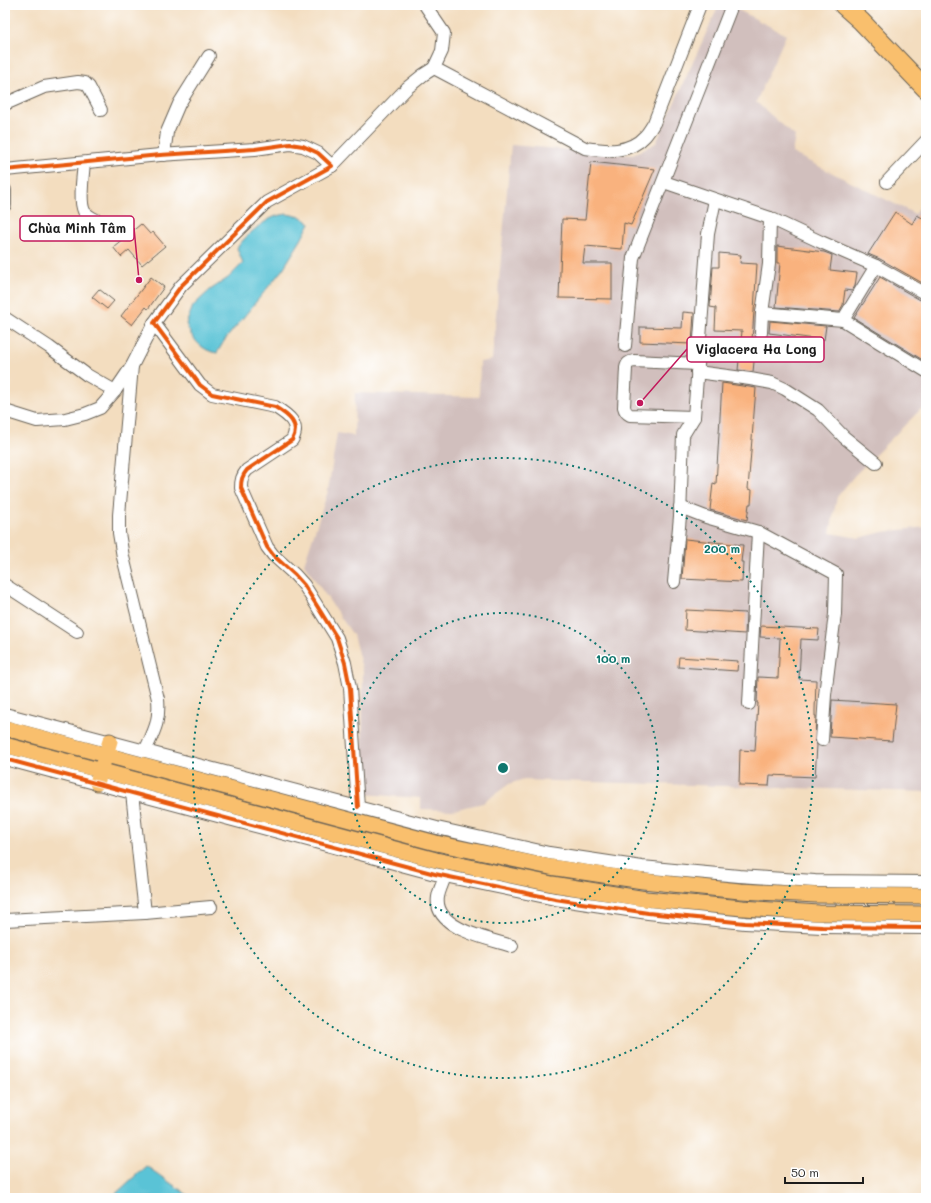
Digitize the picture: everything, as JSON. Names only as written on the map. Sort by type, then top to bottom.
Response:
[{"type":"highway","points":[[843,5],[861,21],[926,88]]},
{"type":"main road","points":[[5,728],[108,748],[436,843],[550,867],[643,881],[740,891],[816,895],[926,896]]},
{"type":"main road","points":[[5,745],[99,777],[436,860],[552,884],[646,899],[743,908],[819,912],[926,914]]},
{"type":"main road","points":[[99,777],[108,748]]},
{"type":"street","points":[[5,411],[37,421],[65,419],[85,414],[100,408],[132,366],[154,323],[181,286],[267,202],[332,166],[407,88],[434,68],[442,51],[444,33],[425,5]]},
{"type":"street","points":[[434,68],[585,148],[619,150],[632,146],[644,137],[654,123],[700,5]]},
{"type":"street","points":[[624,346],[634,258],[732,5]]},
{"type":"street","points":[[164,155],[167,132],[179,104],[209,56]]},
{"type":"street","points":[[5,104],[44,87],[78,82],[85,83],[89,87],[101,110]]},
{"type":"street","points":[[887,182],[926,141]]},
{"type":"street","points":[[5,170],[164,155],[255,149],[290,144],[303,146],[318,153],[332,166]]},
{"type":"street","points":[[84,163],[82,203],[84,210],[88,215],[100,222]]},
{"type":"street","points":[[664,182],[770,218],[876,266],[926,294]]},
{"type":"street","points":[[5,190],[5,205]]},
{"type":"street","points":[[674,582],[680,507],[683,435],[694,417],[708,234],[715,200]]},
{"type":"street","points":[[761,333],[762,313],[769,264],[770,218]]},
{"type":"street","points":[[843,320],[876,266]]},
{"type":"street","points":[[762,313],[843,320],[926,371]]},
{"type":"street","points":[[5,318],[49,347],[87,375],[115,390]]},
{"type":"street","points":[[154,323],[205,390],[212,394],[274,407],[284,412],[295,426],[295,434],[292,440],[247,470],[242,475],[241,488],[267,547],[273,555],[304,585],[337,638],[345,663],[350,688],[358,807]]},
{"type":"street","points":[[694,417],[654,416],[627,413],[624,407],[627,363],[634,361],[698,368],[772,383],[785,389],[818,410],[844,437],[876,463]]},
{"type":"street","points":[[132,366],[119,533],[123,557],[158,699],[159,712],[157,725],[145,751]]},
{"type":"street","points":[[680,507],[758,532],[836,574],[835,614],[825,695],[822,740]]},
{"type":"street","points":[[749,704],[758,532]]},
{"type":"street","points":[[5,585],[77,632]]},
{"type":"street","points":[[5,714],[108,748],[145,751],[437,828],[549,852],[642,867],[739,876],[815,881],[926,882]]},
{"type":"street","points":[[5,759],[99,777],[132,793],[445,876],[555,899],[648,914],[746,923],[822,928],[926,928]]},
{"type":"street","points":[[132,793],[145,913]]},
{"type":"street","points":[[445,876],[438,897],[438,903],[442,915],[447,921],[474,934],[512,946]]},
{"type":"street","points":[[5,920],[145,913],[211,907]]},
{"type":"shaded area","points":[[719,5],[729,5],[786,35],[756,102],[795,136],[792,153],[915,214],[919,208],[926,212],[926,412],[921,409],[854,476],[837,497],[830,533],[859,538],[883,532],[926,527],[926,792],[521,780],[509,784],[483,803],[453,810],[421,809],[421,798],[362,794],[363,672],[353,635],[304,564],[328,491],[337,433],[354,436],[355,393],[479,397],[480,362],[492,360],[511,145],[631,155],[656,143]]},
{"type":"water","points":[[287,214],[301,217],[310,223],[283,269],[224,341],[217,353],[202,347],[191,335],[186,324],[193,306],[210,290],[228,278],[243,263],[237,248],[249,235],[269,219]]},
{"type":"water","points":[[146,1166],[192,1198],[111,1198]]},
{"type":"building","points":[[591,162],[655,169],[631,225],[624,223],[622,249],[585,246],[583,263],[612,263],[612,299],[559,298],[562,219],[585,220]]},
{"type":"building","points":[[895,212],[912,224],[917,215],[926,220],[926,285],[880,259],[868,254]]},
{"type":"building","points":[[141,224],[150,234],[153,232],[165,246],[142,265],[129,250],[121,257],[113,247]]},
{"type":"building","points":[[777,246],[824,252],[832,255],[830,270],[857,273],[855,286],[852,291],[845,290],[843,305],[839,312],[776,307],[780,263],[777,263]]},
{"type":"building","points":[[719,253],[741,255],[740,263],[757,264],[752,341],[756,341],[753,372],[738,370],[742,331],[715,330],[716,308],[710,307],[713,267],[719,267]]},
{"type":"building","points":[[151,277],[164,287],[148,309],[146,307],[132,325],[121,316]]},
{"type":"building","points":[[880,277],[922,301],[926,301],[926,362],[854,318]]},
{"type":"building","points":[[99,289],[114,301],[107,309],[92,297]]},
{"type":"building","points":[[683,312],[694,313],[692,344],[640,342],[640,327],[682,328]]},
{"type":"building","points":[[770,321],[826,326],[824,340],[769,333]]},
{"type":"building","points":[[722,383],[756,388],[748,489],[752,490],[751,504],[749,504],[747,520],[710,510],[713,483],[716,484]]},
{"type":"building","points":[[685,539],[743,545],[741,562],[743,562],[742,582],[682,579]]},
{"type":"building","points":[[686,610],[746,613],[745,634],[685,630]]},
{"type":"building","points":[[761,626],[819,629],[818,640],[801,639],[799,679],[816,680],[815,740],[817,745],[815,777],[770,775],[769,786],[739,785],[740,750],[755,751],[758,677],[778,678],[780,638],[760,637]]},
{"type":"building","points":[[679,657],[738,661],[737,671],[678,667]]},
{"type":"building","points":[[832,700],[896,704],[892,741],[830,737]]},
{"type":"cycle path","points":[[5,170],[160,155],[255,149],[290,144],[303,146],[318,153],[332,166],[267,202],[181,286],[154,323],[200,385],[212,394],[275,407],[292,420],[295,429],[292,440],[247,470],[242,478],[241,488],[267,547],[273,555],[304,585],[337,638],[345,663],[350,688],[358,807]]},
{"type":"cycle path","points":[[5,759],[435,874],[555,899],[648,913],[745,923],[822,927],[926,928]]},
{"type":"place","name":"Chùa Minh Tâm","points":[[139,280]]},
{"type":"place","name":"Viglacera Ha Long","points":[[640,403]]}]
